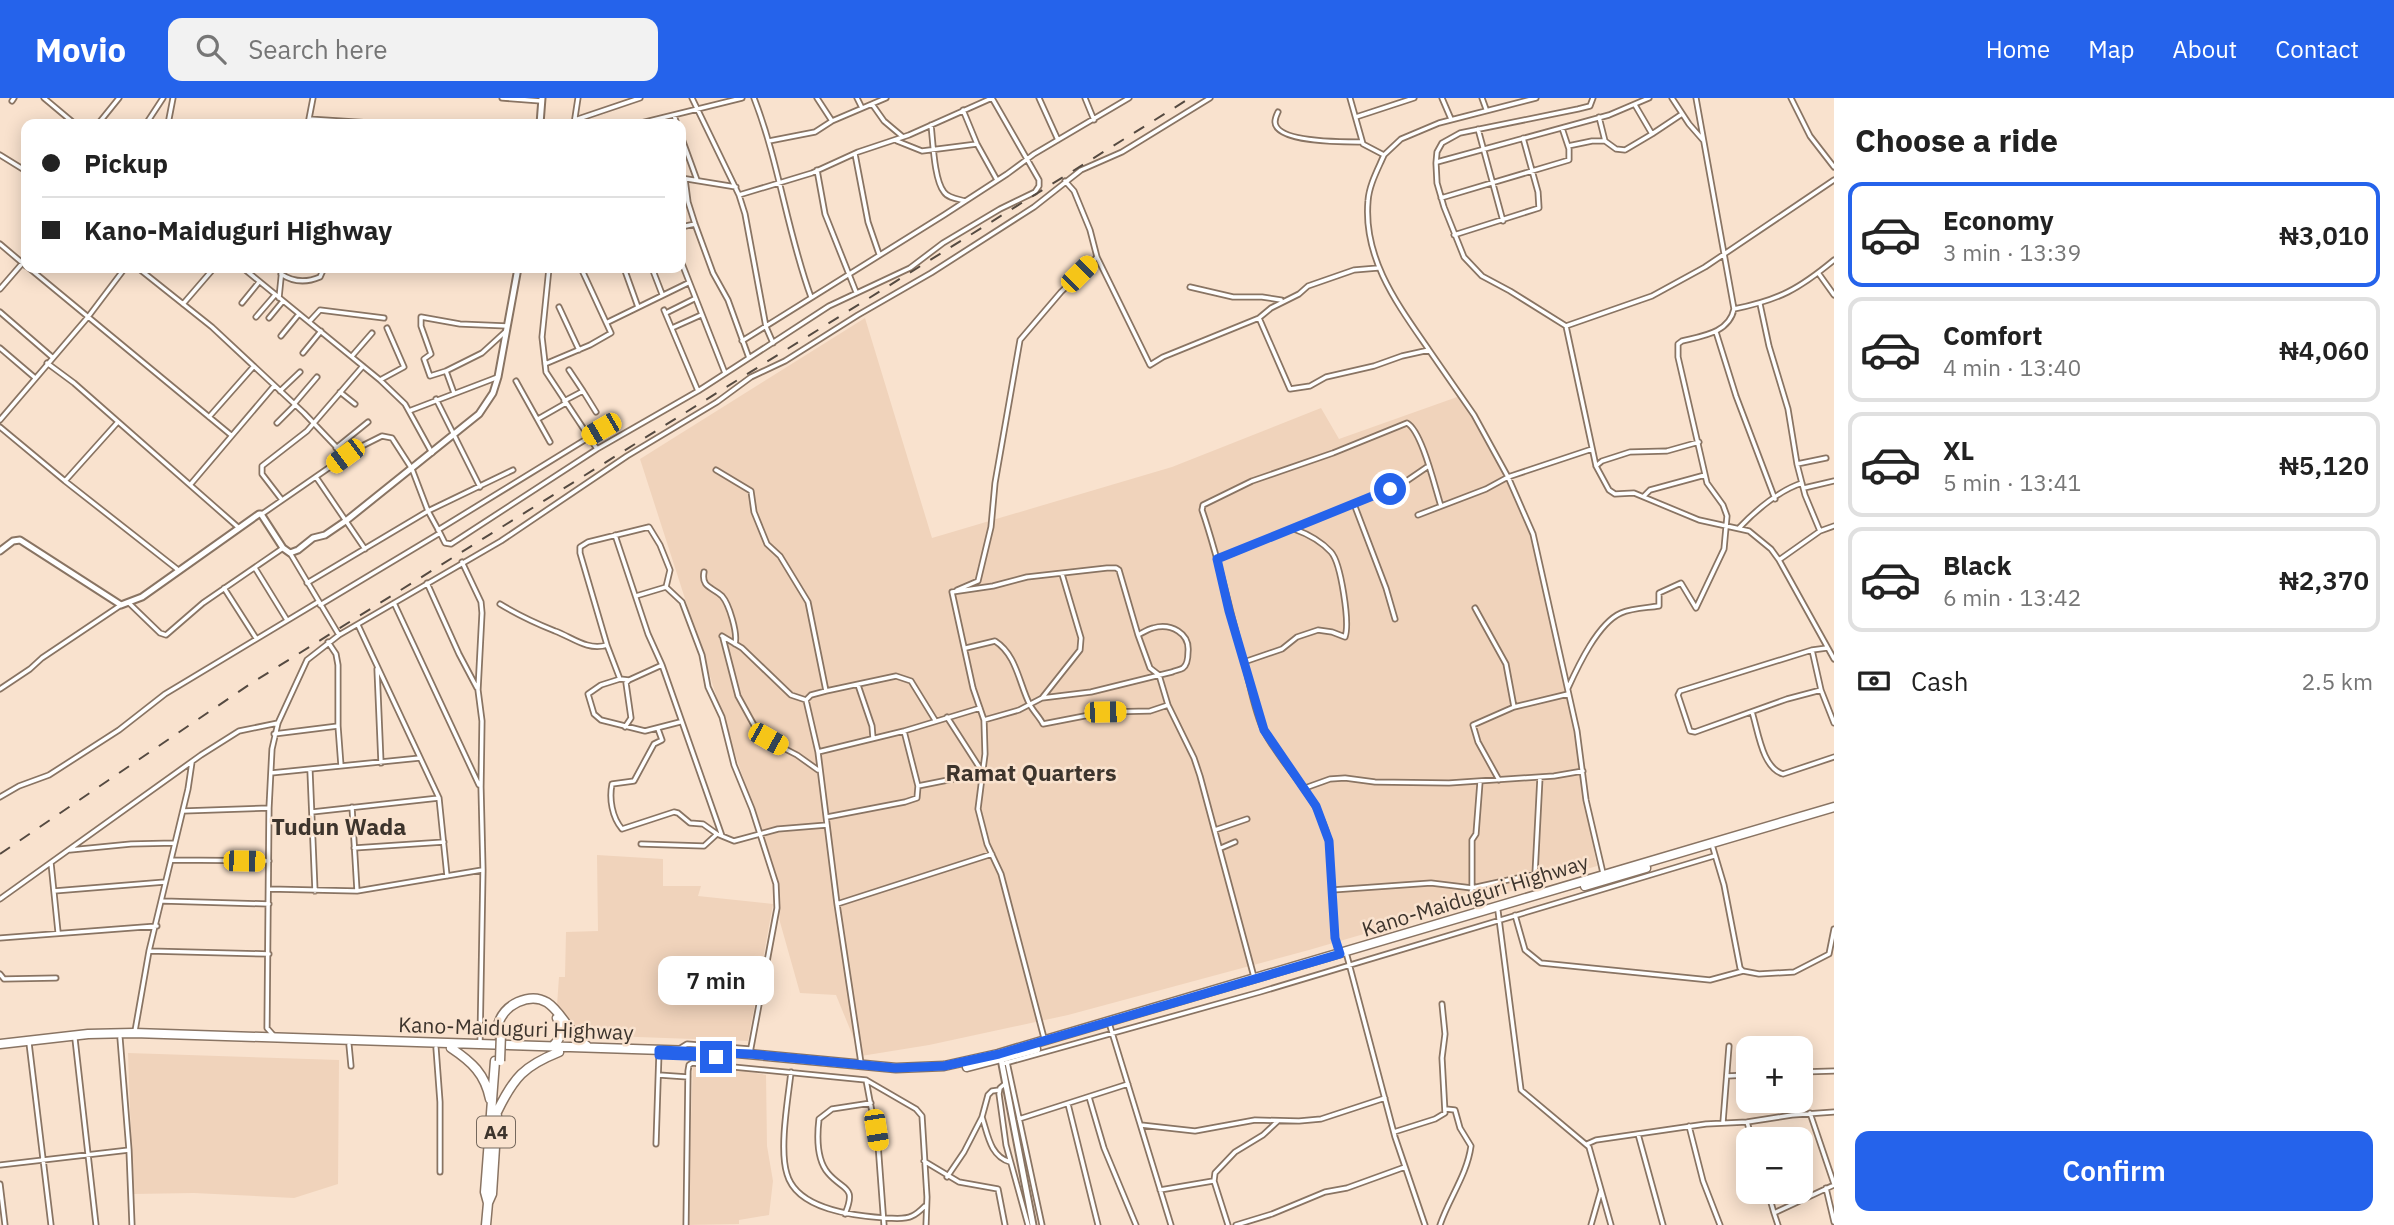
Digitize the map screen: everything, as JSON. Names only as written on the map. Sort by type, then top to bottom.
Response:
[{"type":"highway","points":[[1807,816],[1834,800]]},
{"type":"highway","name":"Kano-Maiduguri Highway","points":[[0,1045],[88,1034],[134,1033],[480,1044],[556,1049],[590,1047],[908,1073],[961,1068],[1003,1062],[1479,912],[1834,810]]},
{"type":"highway","name":"Kano-Maiduguri Highway","points":[[0,1045],[120,1038],[436,1048],[750,1051],[895,1068],[944,1066],[999,1054],[1255,979],[1499,916],[1604,877],[1714,852],[1834,810]]},
{"type":"highway","name":"A4","points":[[486,1225],[488,1203],[492,1194],[501,1017],[509,1007],[522,1000],[545,1002],[556,1009],[574,1036],[590,1047]]},
{"type":"highway","points":[[495,1112],[519,1074],[556,1049],[561,1035],[561,1023],[553,1012],[542,1006],[529,1004],[515,1009],[507,1016],[499,1033]]},
{"type":"highway","points":[[451,1048],[480,1071],[495,1112]]},
{"type":"street","points":[[44,98],[67,119]]},
{"type":"street","points":[[102,119],[119,98]]},
{"type":"street","points":[[149,119],[163,98]]},
{"type":"street","points":[[169,119],[173,98]]},
{"type":"street","points":[[313,98],[309,118],[322,119]]},
{"type":"street","points":[[502,98],[542,100],[540,119]]},
{"type":"street","points":[[574,119],[578,98]]},
{"type":"street","points":[[582,119],[640,98]]},
{"type":"street","points":[[692,98],[739,195],[766,327],[773,343]]},
{"type":"street","points":[[661,119],[742,98]]},
{"type":"street","points":[[754,98],[769,141],[802,275],[811,297]]},
{"type":"street","points":[[817,98],[832,121]]},
{"type":"street","points":[[857,98],[862,108]]},
{"type":"street","points":[[769,141],[815,132],[832,121],[886,98]]},
{"type":"street","points":[[0,689],[42,658],[369,442],[388,436],[412,468],[428,511],[445,543],[451,544],[597,449],[698,391],[829,306],[910,268],[943,243],[1009,204],[1035,192],[1039,180],[992,98],[895,141],[739,195]]},
{"type":"street","points":[[1039,98],[1058,140]]},
{"type":"street","points":[[1085,98],[1094,120]]},
{"type":"street","points":[[742,341],[966,201],[1034,154],[1129,98]]},
{"type":"street","points":[[259,1037],[267,1028],[269,808],[275,734],[307,660],[328,642],[500,541],[627,456],[717,402],[751,377],[785,361],[931,273],[1034,207],[1081,170],[1139,142],[1210,98]]},
{"type":"street","points":[[1350,98],[1362,142],[1384,155]]},
{"type":"street","points":[[1356,117],[1414,98]]},
{"type":"street","points":[[1442,98],[1451,120]]},
{"type":"street","points":[[1482,98],[1486,110]]},
{"type":"street","points":[[1536,98],[1451,120],[1401,139],[1384,155],[1376,174],[1368,200],[1370,230],[1378,268],[1393,299],[1474,415],[1507,477],[1532,534],[1569,691],[1586,800],[1604,877]]},
{"type":"street","points":[[1593,98],[1590,106],[1460,133],[1442,143],[1437,152],[1437,183],[1454,235],[1464,257],[1482,276],[1566,326],[1596,466],[1609,490],[1615,494],[1634,493],[1699,520],[1749,531],[1771,549],[1779,560],[1834,659]]},
{"type":"street","points":[[1436,163],[1599,117],[1649,98]]},
{"type":"street","points":[[1672,98],[1704,141]]},
{"type":"street","points":[[1569,691],[1580,662],[1586,657],[1603,625],[1623,612],[1659,606],[1658,593],[1681,583],[1696,608],[1724,549],[1727,526],[1723,505],[1705,475],[1680,373],[1678,344],[1716,332],[1730,319],[1734,309],[1696,98]]},
{"type":"street","points":[[1791,98],[1810,136],[1834,167]]},
{"type":"street","points":[[872,104],[884,121],[903,137]]},
{"type":"street","points":[[1635,105],[1652,134]]},
{"type":"street","points":[[963,110],[997,181]]},
{"type":"street","points":[[1278,112],[1274,121],[1276,126],[1288,135],[1328,142],[1362,142]]},
{"type":"street","points":[[1568,146],[1605,141],[1616,149],[1625,150],[1682,114]]},
{"type":"street","points":[[674,115],[675,119]]},
{"type":"street","points":[[1599,117],[1605,141]]},
{"type":"street","points":[[931,125],[943,191],[946,195],[966,201]]},
{"type":"street","points":[[1441,198],[1569,160],[1562,127]]},
{"type":"street","points":[[1478,129],[1503,221]]},
{"type":"street","points":[[1454,235],[1539,208],[1541,204],[1523,138]]},
{"type":"street","points":[[895,141],[922,151],[977,144]]},
{"type":"street","points":[[686,150],[697,181]]},
{"type":"street","points":[[855,154],[868,222],[879,254]]},
{"type":"street","points":[[0,155],[21,168]]},
{"type":"street","points":[[817,170],[825,214],[856,292]]},
{"type":"street","points":[[686,179],[736,187]]},
{"type":"street","points":[[1566,326],[1652,296],[1705,267],[1834,180]]},
{"type":"street","points":[[1066,181],[1074,191],[1090,230],[1097,257],[1150,365],[1163,357],[1259,318],[1283,301],[1329,278],[1378,268]]},
{"type":"street","points":[[686,192],[713,273],[728,300],[749,358]]},
{"type":"street","points":[[686,226],[695,224]]},
{"type":"street","points":[[0,244],[21,260]]},
{"type":"street","points":[[952,592],[978,581],[983,565],[1020,340],[1061,292],[1097,257]]},
{"type":"street","points":[[1734,309],[1760,304],[1791,291],[1819,274],[1834,260]]},
{"type":"street","points":[[0,289],[21,269]]},
{"type":"street","points":[[37,273],[231,435]]},
{"type":"street","points":[[0,420],[88,317],[121,273]]},
{"type":"street","points":[[144,273],[212,327],[295,404],[345,456]]},
{"type":"street","points":[[183,304],[210,273]]},
{"type":"street","points":[[249,273],[352,356],[405,404],[432,453]]},
{"type":"street","points":[[281,274],[291,281],[314,280],[322,273]]},
{"type":"street","points":[[290,553],[347,520],[479,414],[493,393],[498,377],[517,273]]},
{"type":"street","points":[[548,273],[542,337],[546,372],[597,449]]},
{"type":"street","points":[[545,364],[611,333],[583,273]]},
{"type":"street","points":[[626,273],[638,307]]},
{"type":"street","points":[[654,273],[662,294]]},
{"type":"street","points":[[685,273],[725,374]]},
{"type":"street","points":[[269,318],[279,298],[281,274]]},
{"type":"street","points":[[1819,274],[1834,295]]},
{"type":"street","points":[[242,303],[259,282]]},
{"type":"street","points":[[608,323],[688,283]]},
{"type":"street","points":[[1191,287],[1233,297],[1262,297],[1283,301]]},
{"type":"street","points":[[256,317],[279,298]]},
{"type":"street","points":[[694,299],[665,311],[698,391]]},
{"type":"street","points":[[1760,304],[1791,421],[1797,464],[1820,531]]},
{"type":"street","points":[[559,307],[579,350]]},
{"type":"street","points":[[309,322],[320,310],[384,318]]},
{"type":"street","points":[[0,312],[52,357]]},
{"type":"street","points":[[281,336],[299,314]]},
{"type":"street","points":[[672,328],[701,315]]},
{"type":"street","points":[[421,317],[507,329],[482,353],[430,376],[424,359],[431,352],[421,326],[421,317]]},
{"type":"street","points":[[1259,318],[1290,389],[1310,386],[1326,377],[1429,350]]},
{"type":"street","points":[[380,380],[404,367],[387,328]]},
{"type":"street","points":[[303,353],[321,331]]},
{"type":"street","points":[[1716,332],[1736,396],[1775,499]]},
{"type":"street","points":[[352,356],[372,333]]},
{"type":"street","points":[[0,348],[34,377]]},
{"type":"street","points":[[47,363],[74,383],[239,528]]},
{"type":"street","points":[[209,417],[254,366]]},
{"type":"street","points":[[282,500],[262,474],[262,466],[314,424],[363,366]]},
{"type":"street","points":[[569,370],[596,412]]},
{"type":"street","points":[[446,371],[454,393]]},
{"type":"street","points":[[281,391],[300,372]]},
{"type":"street","points":[[277,424],[317,377]]},
{"type":"street","points":[[409,411],[498,377]]},
{"type":"street","points":[[516,381],[550,442]]},
{"type":"street","points":[[190,485],[274,386]]},
{"type":"street","points":[[538,419],[583,391]]},
{"type":"street","points":[[340,392],[355,404]]},
{"type":"street","points":[[436,399],[480,487]]},
{"type":"street","points":[[336,448],[368,422]]},
{"type":"street","points":[[0,797],[19,786],[49,775],[120,730],[164,694],[439,531],[614,422]]},
{"type":"street","points":[[65,481],[117,423]]},
{"type":"street","points":[[1425,1225],[1394,1132],[1351,965],[1335,938],[1329,841],[1325,825],[1305,788],[1264,730],[1202,510],[1203,505],[1252,481],[1359,443],[1402,423],[1411,424],[1414,429],[1441,506]]},
{"type":"street","points":[[0,427],[177,569]]},
{"type":"street","points":[[1596,466],[1602,461],[1630,452],[1667,451],[1699,442]]},
{"type":"street","points":[[1418,514],[1486,489],[1507,477],[1592,449]]},
{"type":"street","points":[[1797,464],[1826,458]]},
{"type":"street","points":[[1217,559],[1354,504],[1408,480],[1427,467]]},
{"type":"street","points":[[307,583],[428,511],[513,470]]},
{"type":"street","points":[[716,470],[751,491],[754,512],[767,544],[780,556],[808,602],[826,691]]},
{"type":"street","points":[[1644,496],[1650,490],[1705,475]]},
{"type":"street","points":[[316,477],[365,549]]},
{"type":"street","points":[[1740,527],[1795,485],[1834,481]]},
{"type":"street","points":[[1354,504],[1395,619]]},
{"type":"street","points":[[261,514],[283,548],[290,553],[340,635]]},
{"type":"street","points":[[1779,560],[1820,531],[1834,526]]},
{"type":"street","points":[[620,680],[607,645],[580,547],[588,542],[644,527],[652,528],[670,570],[666,587]]},
{"type":"street","points":[[1244,662],[1282,649],[1297,637],[1318,630],[1345,637],[1345,597],[1333,554],[1312,536],[1294,529]]},
{"type":"street","points":[[615,535],[719,835]]},
{"type":"street","points":[[0,551],[13,541],[20,540],[121,606]]},
{"type":"street","points":[[129,603],[160,633],[166,635],[203,603],[283,548]]},
{"type":"street","points":[[463,562],[481,602],[478,690],[482,721],[483,870],[480,1044]]},
{"type":"street","points":[[254,568],[287,620]]},
{"type":"street","points":[[952,592],[993,586],[1027,577],[1107,568],[1119,570],[1150,668],[1159,675],[1168,705],[1194,758],[1255,979]]},
{"type":"street","points":[[704,572],[705,586],[723,597],[734,625],[737,640],[735,643]]},
{"type":"street","points":[[984,720],[1030,705],[1042,698],[1080,650],[1082,642],[1062,574]]},
{"type":"street","points":[[426,583],[478,690]]},
{"type":"street","points":[[636,596],[666,587]]},
{"type":"street","points":[[666,587],[682,602],[702,655],[708,687],[722,717],[734,765],[760,833],[775,884],[777,908],[750,1051]]},
{"type":"street","points":[[224,588],[256,638]]},
{"type":"street","points":[[952,592],[973,688],[984,720],[985,754],[978,809],[987,844],[1001,874],[1045,1040]]},
{"type":"street","points":[[394,603],[473,776],[481,787]]},
{"type":"street","points":[[500,604],[534,624],[558,632],[574,642],[600,647],[607,645]]},
{"type":"street","points":[[1475,608],[1506,664],[1514,707]]},
{"type":"street","points":[[358,625],[439,798],[447,876]]},
{"type":"street","points":[[1042,698],[1091,692],[1183,668],[1188,659],[1188,640],[1185,635],[1167,627],[1153,628],[1138,635]]},
{"type":"street","points":[[806,700],[791,695],[757,660],[722,636],[738,696],[760,736],[811,763],[820,772]]},
{"type":"street","points":[[966,649],[995,641],[1002,646],[1030,705],[1046,725],[1105,712],[1150,712],[1168,705]]},
{"type":"street","points":[[328,642],[336,654],[338,666],[341,766]]},
{"type":"street","points":[[1821,690],[1695,732],[1690,731],[1678,695],[1680,691],[1812,650],[1827,648]]},
{"type":"street","points":[[1812,650],[1821,690],[1834,723]]},
{"type":"street","points":[[662,665],[629,680],[620,680],[596,688],[588,697],[598,718],[607,723],[645,731],[680,722]]},
{"type":"street","points":[[377,667],[381,763]]},
{"type":"street","points":[[806,700],[811,695],[896,676],[911,681],[935,720]]},
{"type":"street","points":[[625,727],[631,718],[626,683],[629,680]]},
{"type":"street","points":[[858,685],[872,726],[873,738]]},
{"type":"street","points":[[1499,780],[1478,742],[1473,727],[1477,722],[1514,707],[1569,691]]},
{"type":"street","points":[[806,700],[818,752],[837,904],[862,1065]]},
{"type":"street","points":[[818,752],[904,731],[980,708]]},
{"type":"street","points":[[1752,711],[1774,772],[1783,774],[1834,757]]},
{"type":"street","points":[[947,717],[983,773]]},
{"type":"street","points":[[0,899],[192,761],[239,732],[278,723]]},
{"type":"street","points":[[275,734],[338,726]]},
{"type":"street","points":[[658,729],[662,740],[654,744],[634,780],[612,783],[611,800],[618,825],[622,829],[674,812],[690,823],[703,824],[734,841],[760,833],[827,825]]},
{"type":"street","points":[[827,817],[917,798],[918,786],[904,731]]},
{"type":"street","points":[[271,773],[420,758]]},
{"type":"street","points":[[134,1033],[149,951],[163,901],[192,761]]},
{"type":"street","points":[[310,771],[315,891]]},
{"type":"street","points":[[1305,788],[1330,779],[1345,778],[1397,783],[1480,782],[1583,771]]},
{"type":"street","points":[[918,786],[983,773]]},
{"type":"street","points":[[1332,890],[1431,883],[1472,888],[1535,874],[1540,777]]},
{"type":"street","points":[[1479,912],[1471,894],[1472,840],[1476,834],[1480,782]]},
{"type":"street","points":[[312,812],[439,798]]},
{"type":"street","points":[[352,807],[356,891]]},
{"type":"street","points":[[183,811],[269,808]]},
{"type":"street","points":[[1214,830],[1247,819]]},
{"type":"street","points":[[641,844],[704,846],[719,835]]},
{"type":"street","points":[[354,848],[443,842]]},
{"type":"street","points":[[1221,848],[1235,842]]},
{"type":"street","points":[[67,850],[175,843]]},
{"type":"street","points":[[1171,1225],[1111,1029],[1351,965],[1499,916],[1515,915],[1714,852],[1724,884],[1740,968],[1743,971]]},
{"type":"street","points":[[837,904],[992,855]]},
{"type":"street","points":[[172,860],[269,862]]},
{"type":"street","points":[[51,863],[58,932]]},
{"type":"street","points":[[269,889],[356,891],[483,870]]},
{"type":"street","points":[[54,891],[165,882]]},
{"type":"street","points":[[163,901],[269,904]]},
{"type":"street","points":[[1515,915],[1525,950],[1541,963],[1710,980],[1743,971],[1759,974],[1794,972],[1829,954],[1834,929]]},
{"type":"street","points":[[1499,916],[1521,1090],[1586,1144],[1611,1225]]},
{"type":"street","points":[[0,938],[157,926]]},
{"type":"street","points":[[149,951],[269,954]]},
{"type":"street","points":[[0,974],[4,979],[15,980],[56,978]]},
{"type":"street","points":[[1394,1132],[1445,1113],[1442,1058],[1445,1034],[1442,1004]]},
{"type":"street","points":[[267,1028],[275,1038]]},
{"type":"street","points":[[120,1038],[130,1150],[132,1225]]},
{"type":"street","points":[[75,1039],[96,1225]]},
{"type":"street","points":[[29,1043],[51,1225]]},
{"type":"street","points":[[349,1045],[351,1066]]},
{"type":"street","points":[[1723,1122],[1729,1046]]},
{"type":"street","points":[[436,1048],[440,1102],[440,1172]]},
{"type":"street","points":[[656,1144],[659,1052]]},
{"type":"street","points":[[1003,1062],[1031,1225]]},
{"type":"street","points":[[1003,1062],[1042,1225]]},
{"type":"street","points":[[686,1225],[688,1077],[689,1065],[692,1063],[866,1080],[919,1111],[922,1116],[927,1197],[926,1225]]},
{"type":"street","points":[[1813,1071],[1834,1070]]},
{"type":"street","points":[[791,1072],[785,1117],[787,1175],[804,1197],[845,1214],[883,1218],[903,1219],[914,1216],[926,1206]]},
{"type":"street","points":[[659,1075],[688,1077]]},
{"type":"street","points":[[1727,1076],[1736,1076]]},
{"type":"street","points":[[866,1080],[878,1144],[884,1225]]},
{"type":"street","points":[[947,1177],[982,1117],[988,1095],[1006,1083]]},
{"type":"street","points":[[1018,1119],[1128,1084]]},
{"type":"street","points":[[999,1090],[1006,1145],[1031,1225]]},
{"type":"street","points":[[1089,1097],[1104,1149],[1136,1225]]},
{"type":"street","points":[[1141,1125],[1195,1131],[1255,1120],[1321,1119],[1385,1098]]},
{"type":"street","points":[[845,1214],[851,1199],[850,1194],[829,1175],[820,1157],[817,1140],[819,1119],[832,1109],[871,1103]]},
{"type":"street","points":[[1068,1104],[1098,1225]]},
{"type":"street","points":[[1440,1225],[1449,1200],[1459,1185],[1471,1146],[1460,1128],[1455,1110],[1446,1109]]},
{"type":"street","points":[[1813,1113],[1834,1112]]},
{"type":"street","points":[[1586,1144],[1596,1140],[1689,1126],[1746,1122],[1810,1113],[1834,1184],[1774,1213]]},
{"type":"street","points":[[982,1117],[994,1153],[1000,1159],[1012,1163]]},
{"type":"street","points":[[1228,1225],[1214,1181],[1216,1173],[1222,1163],[1235,1152],[1263,1135],[1278,1121]]},
{"type":"street","points":[[1746,1122],[1748,1127]]},
{"type":"street","points":[[1689,1126],[1703,1181],[1720,1225]]},
{"type":"street","points":[[1638,1134],[1663,1225]]},
{"type":"street","points":[[0,1165],[130,1150]]},
{"type":"street","points":[[923,1161],[959,1182],[998,1189],[1005,1225]]},
{"type":"street","points":[[1236,1225],[1272,1214],[1325,1192],[1347,1188],[1405,1167]]},
{"type":"street","points":[[1160,1190],[1214,1181]]},
{"type":"street","points":[[0,1184],[5,1225]]},
{"type":"street","points":[[1826,1188],[1834,1222]]},
{"type":"street","points":[[1591,1225],[1601,1190]]},
{"type":"street","points":[[1771,1204],[1777,1225]]},
{"type":"shaded area","points":[[865,318],[932,538],[1172,467],[1321,408],[1339,439],[1460,396],[1503,469],[1530,534],[1577,738],[1583,793],[1597,866],[1309,950],[1068,1015],[929,1045],[861,1056],[836,995],[800,993],[780,922],[774,867],[640,459]]},
{"type":"shaded area","points":[[597,855],[663,859],[663,886],[701,886],[698,896],[773,904],[748,1041],[555,1034],[559,977],[565,977],[566,932],[598,931]]},
{"type":"shaded area","points":[[128,1053],[339,1060],[338,1184],[294,1198],[194,1193],[133,1194]]},
{"type":"shaded area","points":[[693,1065],[766,1075],[767,1146],[773,1181],[769,1215],[739,1220],[739,1224],[687,1225]]},
{"type":"railway","points":[[0,854],[250,684],[1190,98]]},
{"type":"district","name":"Ramat Quarters","points":[[1031,772]]},
{"type":"district","name":"Tudun Wada","points":[[339,826]]},
{"type":"route","points":[[716,1057],[659,1055],[659,1050],[750,1054],[895,1068],[944,1066],[999,1054],[1340,954],[1336,947],[1329,841],[1325,825],[1309,794],[1264,730],[1229,611],[1217,559],[1390,489]]}]
